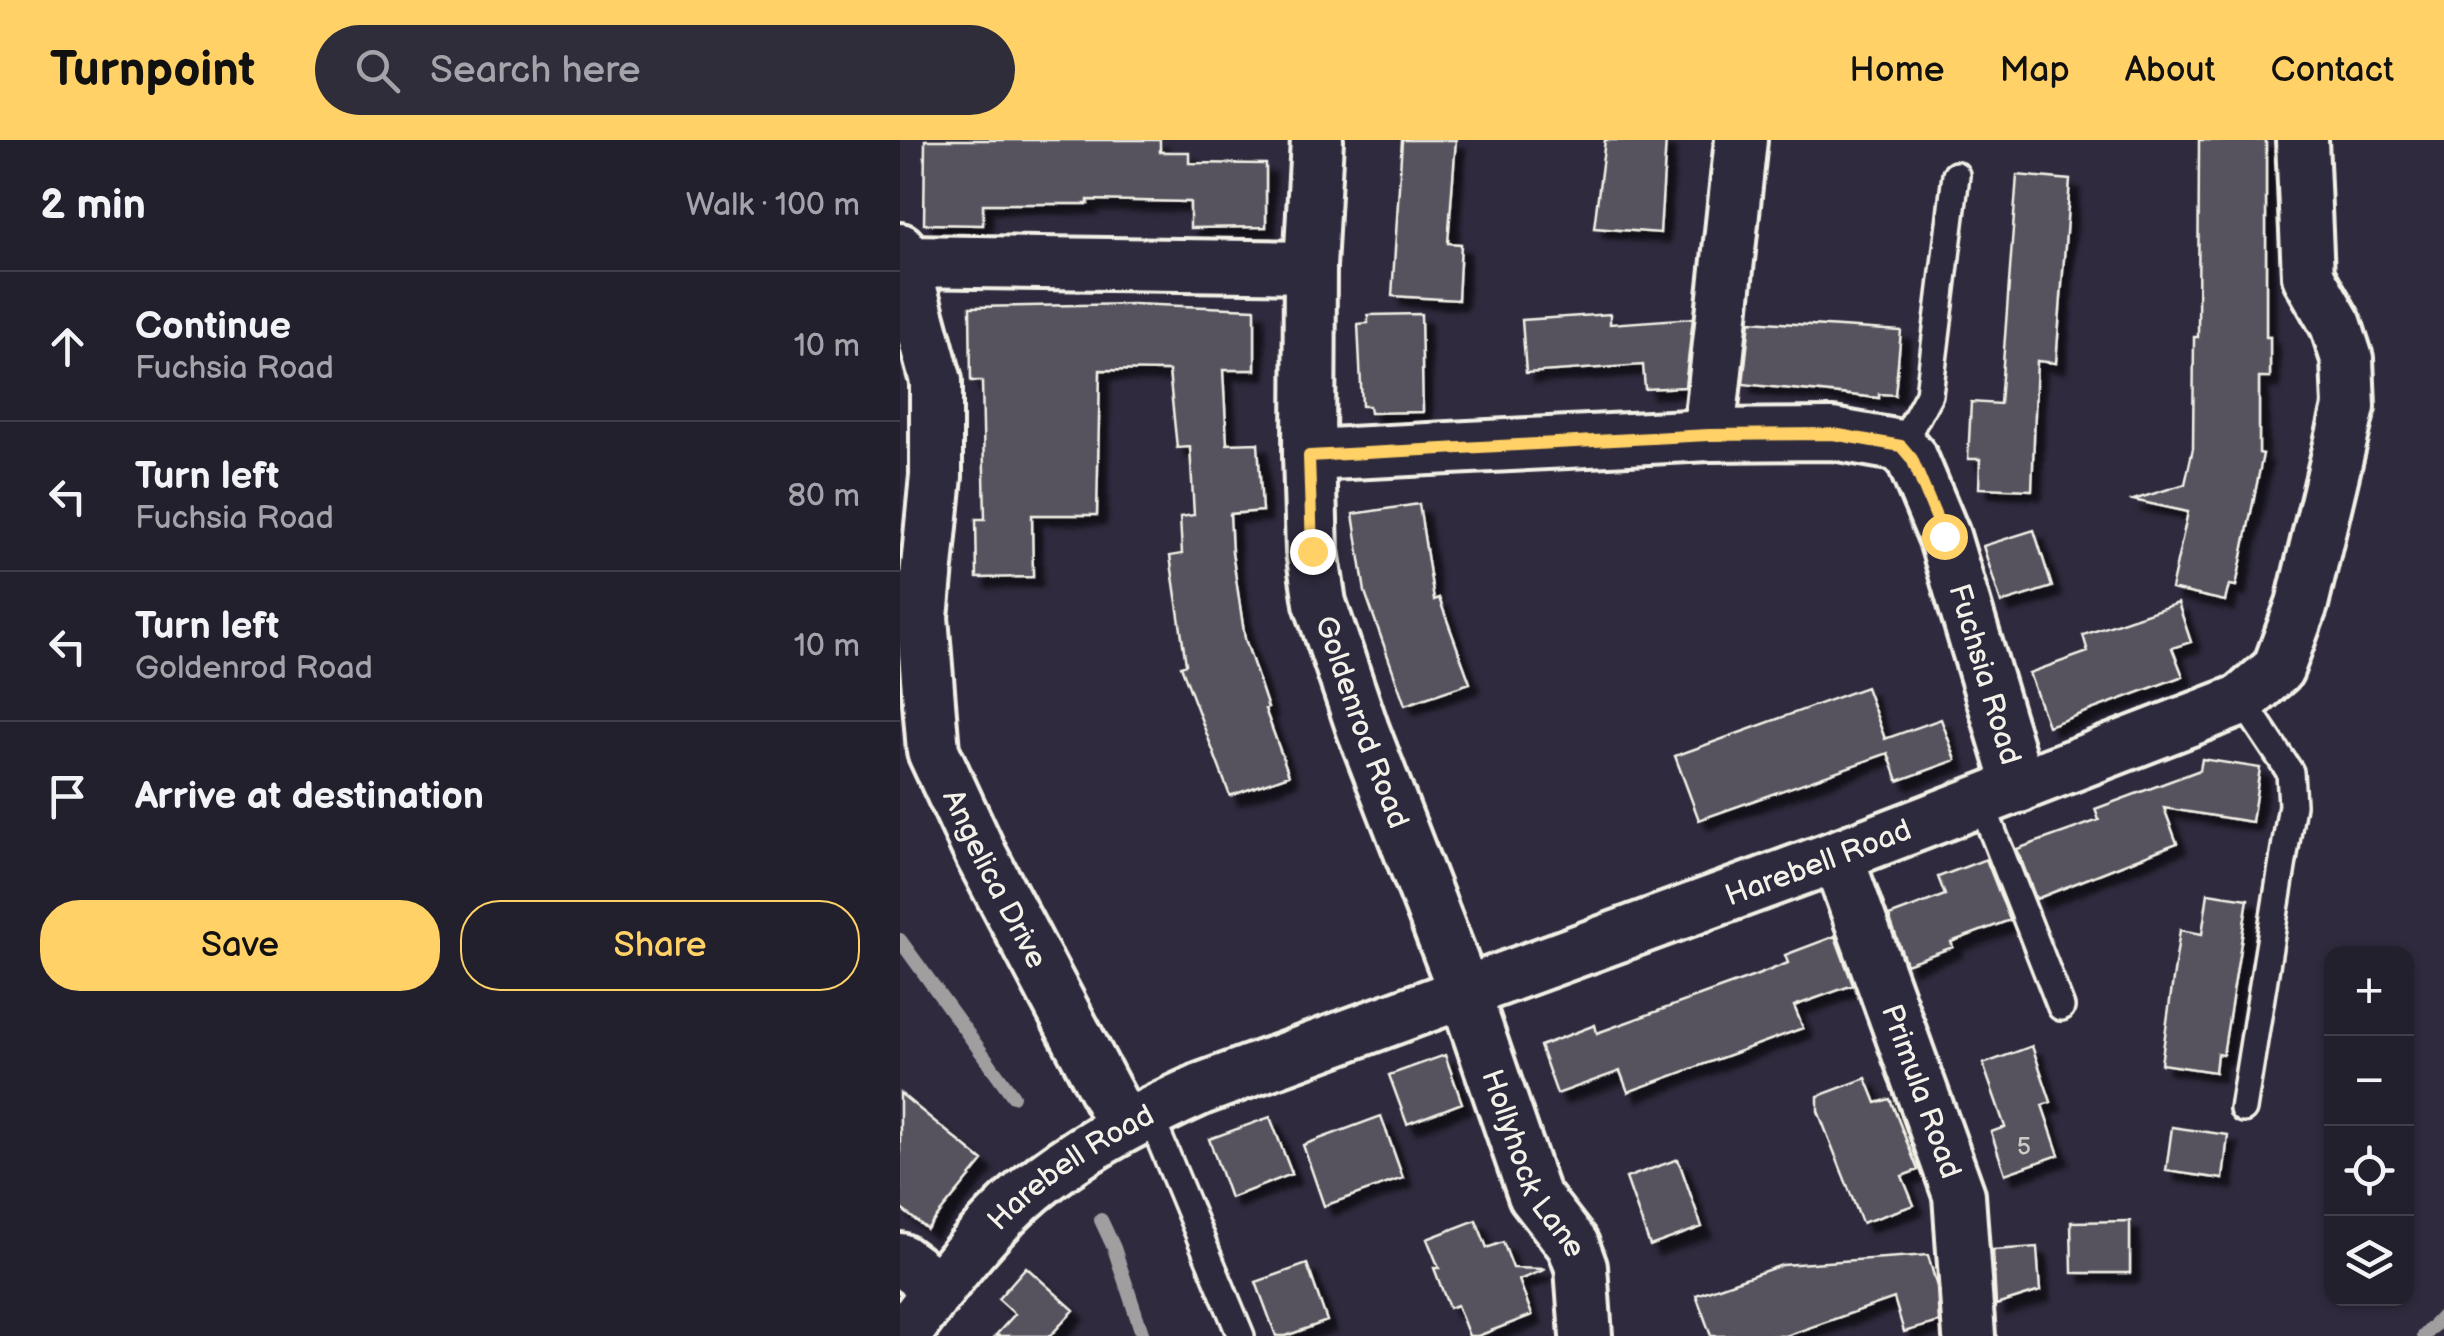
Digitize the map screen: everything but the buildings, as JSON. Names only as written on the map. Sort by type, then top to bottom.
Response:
[{"type":"street","name":"Goldenrod Road","points":[[1317,140],[1310,267],[1309,456],[1312,551],[1320,603],[1363,730],[1465,994]]},
{"type":"street","points":[[1709,435],[1740,140]]},
{"type":"street","name":"Harebell Road","points":[[904,1336],[920,1273],[999,1221],[1044,1178],[1099,1139],[1136,1119],[1201,1089],[1837,856],[2242,700],[2278,669],[2302,604],[2349,407],[2347,359],[2336,324],[2308,276],[2302,140]]},
{"type":"street","name":"Angelica Drive","points":[[1136,1119],[981,855],[933,751],[922,618],[936,476],[936,382],[902,255],[1310,267]]},
{"type":"street","points":[[1309,456],[1709,435],[1833,434],[1901,446]]},
{"type":"street","name":"Fuchsia Road","points":[[1901,446],[1912,459],[1944,536],[2000,795]]},
{"type":"street","name":"Primula Road","points":[[1837,856],[1959,1195],[1969,1336]]},
{"type":"street","name":"Hollyhock Lane","points":[[1465,994],[1534,1195],[1573,1245],[1582,1267],[1586,1336]]},
{"type":"lane","points":[[1901,446],[1930,394],[1956,175]]},
{"type":"lane","points":[[2242,700],[2290,772],[2292,805],[2243,1109]]},
{"type":"lane","points":[[2000,795],[2061,1007]]},
{"type":"lane","points":[[1136,1119],[1242,1336]]},
{"type":"waterway","points":[[900,940],[1013,1096]]},
{"type":"waterway","points":[[1101,1220],[1143,1336]]},
{"type":"waterway","points":[[2424,1336],[2444,1315]]},
{"type":"route","points":[[1312,551],[1309,456],[1709,435],[1833,434],[1901,446],[1912,459],[1944,536]]}]
